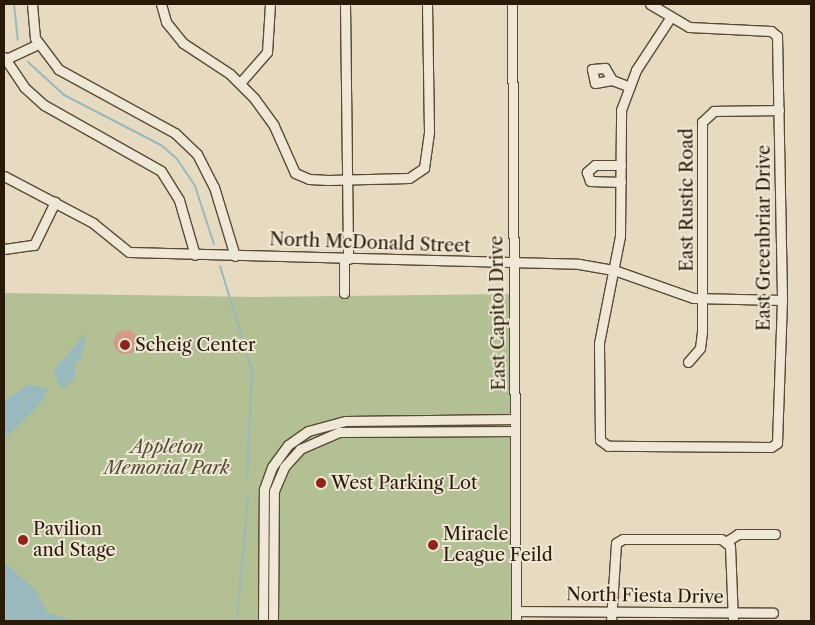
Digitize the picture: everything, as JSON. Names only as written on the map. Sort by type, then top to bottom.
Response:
[{"type":"street","points":[[32,4],[38,44],[63,74],[153,120],[190,146],[214,186],[235,256]]},
{"type":"street","points":[[161,4],[166,22],[182,43],[240,83],[274,126],[300,177],[346,180],[409,178],[427,162],[427,4]]},
{"type":"street","points":[[240,83],[267,52],[270,4]]},
{"type":"street","points":[[344,293],[346,259],[345,4]]},
{"type":"street","name":"East Capitol Drive","points":[[512,4],[516,621]]},
{"type":"street","points":[[614,270],[620,236],[621,110],[628,86],[670,18],[650,4]]},
{"type":"street","name":"East Greenbriar Drive","points":[[614,270],[599,343],[599,434],[608,446],[763,447],[777,443],[782,300],[776,33],[701,30],[670,18]]},
{"type":"street","points":[[38,44],[4,59],[44,105],[161,171],[179,200],[195,255]]},
{"type":"street","points":[[612,80],[628,86]]},
{"type":"street","name":"East Rustic Road","points":[[688,362],[700,348],[702,299],[702,122],[714,111],[779,110]]},
{"type":"street","points":[[621,165],[595,165],[587,172],[590,181],[621,182]]},
{"type":"street","name":"North McDonald Street","points":[[4,176],[93,222],[129,252],[513,265],[579,264],[614,270],[702,299],[782,300]]},
{"type":"street","points":[[4,249],[34,245],[55,202]]},
{"type":"street","points":[[263,621],[264,489],[272,467],[288,445],[308,431],[346,421],[515,420]]},
{"type":"street","points":[[273,621],[274,491],[284,467],[300,449],[339,432],[515,431]]},
{"type":"street","points":[[611,621],[612,552],[619,540],[727,541],[738,534],[775,534]]},
{"type":"street","points":[[727,541],[732,554],[733,617]]},
{"type":"street","name":"North Fiesta Drive","points":[[516,611],[611,611],[733,617],[773,613]]},
{"type":"green space","name":"Appleton Memorial Park","points":[[4,293],[255,297],[510,294],[511,621],[4,621]]},
{"type":"water","points":[[86,333],[81,360],[75,362],[75,377],[64,389],[60,387],[53,370]]},
{"type":"water","points":[[29,384],[48,389],[41,403],[4,440],[4,401]]},
{"type":"water","points":[[4,562],[35,590],[48,613],[76,621],[6,621]]},
{"type":"building","name":"Scheig Center","points":[[126,330],[131,331],[137,337],[137,347],[131,353],[126,354],[121,353],[115,347],[114,342],[115,337],[121,331]]},
{"type":"waterway","points":[[14,4],[18,40]]},
{"type":"waterway","points":[[28,62],[64,95],[161,145],[177,159],[195,186],[214,244]]},
{"type":"waterway","points":[[220,266],[252,370],[247,478]]},
{"type":"waterway","points":[[237,621],[248,494]]},
{"type":"place","name":"Scheig Center","points":[[125,345]]},
{"type":"place","name":"West Parking Lot","points":[[321,483]]},
{"type":"place","name":"Pavilion and Stage","points":[[23,540]]},
{"type":"place","name":"Miracle League Feild","points":[[433,545]]}]
